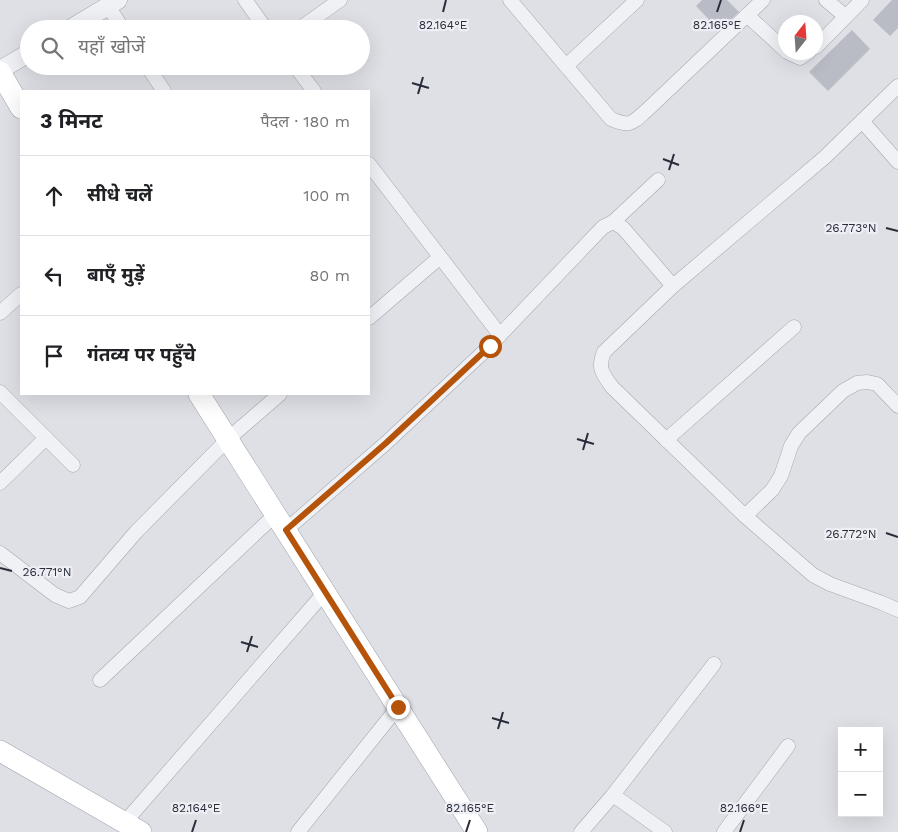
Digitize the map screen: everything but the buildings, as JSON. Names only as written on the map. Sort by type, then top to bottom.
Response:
[{"type":"main road","points":[[0,71],[20,106]]},
{"type":"main road","points":[[200,395],[477,832]]},
{"type":"main road","points":[[0,751],[133,827]]},
{"type":"street","points":[[245,0],[259,20]]},
{"type":"street","points":[[312,20],[340,0]]},
{"type":"street","points":[[510,0],[612,119],[624,125],[632,122],[763,0]]},
{"type":"street","points":[[566,66],[636,0]]},
{"type":"street","points":[[826,0],[845,16]]},
{"type":"street","points":[[823,40],[862,0]]},
{"type":"street","points":[[85,20],[113,3],[120,20]]},
{"type":"street","points":[[747,15],[778,44]]},
{"type":"street","points":[[0,71],[20,59]]},
{"type":"street","points":[[153,75],[163,90]]},
{"type":"street","points":[[302,75],[313,90]]},
{"type":"street","points":[[898,86],[825,157],[672,286],[604,352],[600,362],[602,372],[612,387],[745,516],[813,575],[830,584],[898,610]]},
{"type":"street","points":[[862,121],[898,162]]},
{"type":"street","points":[[370,165],[439,258],[500,335]]},
{"type":"street","points":[[100,680],[281,522],[386,443],[490,346],[603,227],[613,222],[658,180]]},
{"type":"street","points":[[613,222],[623,228],[672,286]]},
{"type":"street","points":[[370,317],[439,258]]},
{"type":"street","points":[[0,313],[20,295]]},
{"type":"street","points":[[666,440],[794,326]]},
{"type":"street","points":[[745,516],[772,490],[781,476],[791,446],[799,434],[843,391],[857,383],[877,384],[898,406]]},
{"type":"street","points":[[0,392],[72,465]]},
{"type":"street","points":[[0,553],[55,595],[69,602],[80,597],[136,532],[228,439],[279,395]]},
{"type":"street","points":[[0,483],[46,438]]},
{"type":"street","points":[[133,827],[325,592]]},
{"type":"street","points":[[581,832],[613,795],[714,664]]},
{"type":"street","points":[[298,832],[398,707]]},
{"type":"street","points":[[724,832],[788,746]]},
{"type":"street","points":[[613,795],[665,832]]},
{"type":"route","points":[[398,707],[286,530],[386,443],[490,346]]}]
